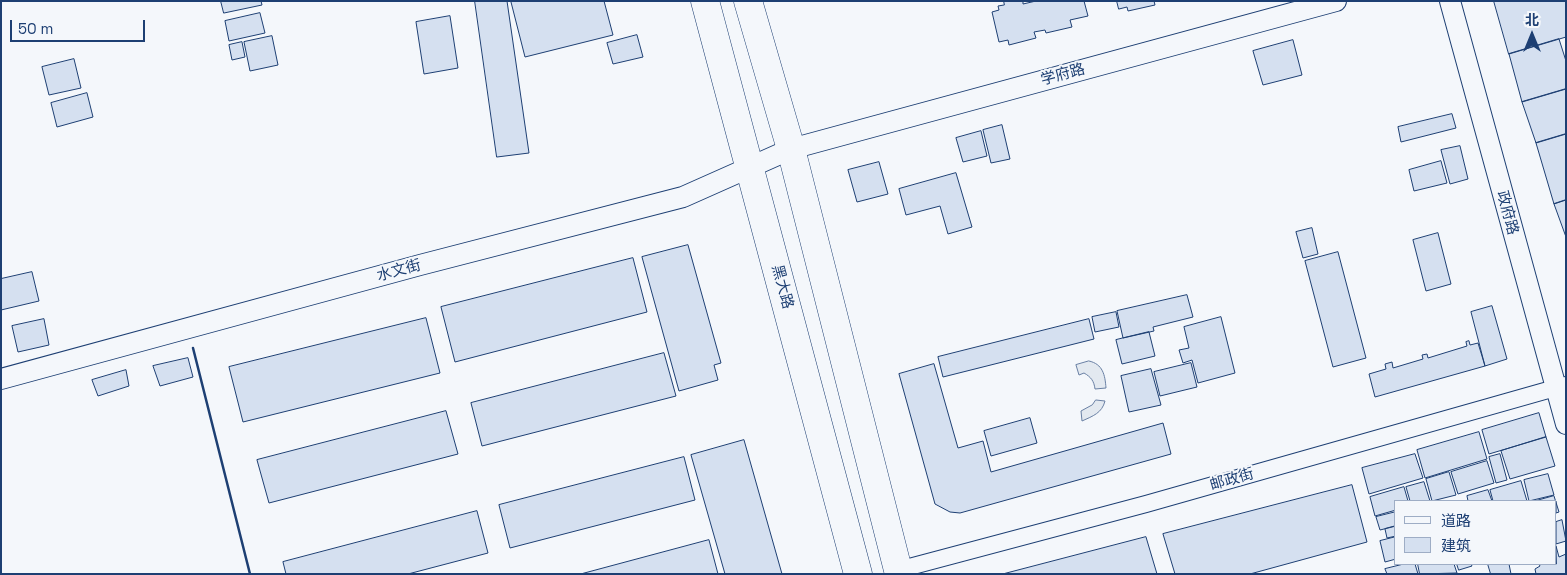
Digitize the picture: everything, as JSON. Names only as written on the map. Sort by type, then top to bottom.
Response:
[{"type":"highway","name":"黑大路","points":[[705,1],[858,574]]},
{"type":"highway","points":[[748,1],[791,148],[898,572]]},
{"type":"street","name":"学府路","points":[[791,148],[1336,1]]},
{"type":"street","name":"政府路","points":[[1450,1],[1560,386],[1566,424]]},
{"type":"street","name":"水文街","points":[[1,380],[420,265],[683,197],[751,168],[791,148]]},
{"type":"street","name":"邮政街","points":[[898,572],[1560,386]]},
{"type":"shaded area","points":[[1089,361],[1094,362],[1100,367],[1105,379],[1106,388],[1095,389],[1093,381],[1089,376],[1084,373],[1079,375],[1076,365]]},
{"type":"shaded area","points":[[1096,400],[1105,401],[1104,405],[1096,414],[1082,421],[1081,411],[1092,405]]},
{"type":"building","points":[[221,1],[261,1],[262,5],[224,13]]},
{"type":"building","points":[[475,1],[507,1],[529,153],[497,157]]},
{"type":"building","points":[[604,1],[613,35],[525,57],[511,2]]},
{"type":"building","points":[[1004,1],[1023,1],[1023,4],[1036,1],[1084,1],[1088,16],[1070,20],[1072,27],[1046,33],[1045,30],[1034,32],[1036,38],[1009,45],[1008,40],[999,42],[992,12],[999,10],[998,6],[1004,5]]},
{"type":"building","points":[[1117,1],[1154,1],[1155,5],[1128,11],[1127,7],[1119,9]]},
{"type":"building","points":[[1494,1],[1566,1],[1566,37],[1509,54]]},
{"type":"building","points":[[260,13],[265,33],[229,41],[225,21]]},
{"type":"building","points":[[450,16],[458,68],[424,74],[416,22]]},
{"type":"building","points":[[637,35],[643,57],[613,64],[607,43]]},
{"type":"building","points":[[272,36],[278,65],[250,71],[244,42]]},
{"type":"building","points":[[1559,39],[1566,61],[1566,89],[1522,102],[1509,54]]},
{"type":"building","points":[[1293,40],[1302,75],[1263,85],[1253,51]]},
{"type":"building","points":[[242,42],[245,57],[232,60],[229,45]]},
{"type":"building","points":[[74,59],[81,88],[49,95],[42,67]]},
{"type":"building","points":[[1566,89],[1566,134],[1536,143],[1522,102]]},
{"type":"building","points":[[87,93],[93,117],[57,127],[51,103]]},
{"type":"building","points":[[1452,114],[1456,128],[1401,142],[1398,127]]},
{"type":"building","points":[[1002,125],[1010,159],[991,163],[983,130]]},
{"type":"building","points":[[981,131],[987,156],[963,162],[956,138]]},
{"type":"building","points":[[1566,134],[1566,200],[1554,204],[1536,143]]},
{"type":"building","points":[[1460,146],[1468,179],[1450,184],[1441,150]]},
{"type":"building","points":[[1441,161],[1447,183],[1414,191],[1409,170]]},
{"type":"building","points":[[879,162],[888,194],[857,202],[848,170]]},
{"type":"building","points":[[956,173],[972,227],[948,234],[940,206],[906,215],[899,189]]},
{"type":"building","points":[[1566,200],[1566,237],[1554,204]]},
{"type":"building","points":[[1312,228],[1318,254],[1303,258],[1296,232]]},
{"type":"building","points":[[1438,233],[1451,284],[1426,291],[1413,240]]},
{"type":"building","points":[[688,245],[721,363],[714,365],[718,380],[679,391],[642,257]]},
{"type":"building","points":[[1338,252],[1366,358],[1333,367],[1305,261]]},
{"type":"building","points":[[633,258],[647,312],[455,362],[441,307]]},
{"type":"building","points":[[32,272],[39,301],[1,310],[1,279]]},
{"type":"building","points":[[1187,295],[1193,317],[1153,327],[1154,331],[1123,338],[1117,311]]},
{"type":"building","points":[[1492,306],[1507,359],[1485,366],[1471,312]]},
{"type":"building","points":[[1116,312],[1119,327],[1095,332],[1092,317]]},
{"type":"building","points":[[1221,317],[1235,373],[1198,383],[1192,360],[1183,363],[1179,350],[1189,348],[1184,327]]},
{"type":"building","points":[[426,318],[440,373],[243,422],[229,367]]},
{"type":"building","points":[[44,319],[49,345],[18,352],[12,326]]},
{"type":"building","points":[[1089,319],[1094,339],[943,377],[938,357]]},
{"type":"building","points":[[1149,332],[1155,356],[1122,364],[1116,340]]},
{"type":"building","points":[[1469,341],[1470,345],[1478,343],[1485,366],[1375,397],[1369,374],[1386,369],[1385,364],[1392,362],[1393,368],[1423,359],[1422,355],[1427,354],[1428,358],[1467,346],[1466,342]]},
{"type":"building","points":[[664,353],[676,396],[482,446],[471,403]]},
{"type":"building","points":[[188,358],[193,377],[160,386],[153,366]]},
{"type":"building","points":[[1191,363],[1197,387],[1160,396],[1154,372]]},
{"type":"building","points":[[934,364],[958,448],[983,441],[991,472],[1163,423],[1171,454],[960,513],[950,512],[935,504],[899,374]]},
{"type":"building","points":[[1151,369],[1161,405],[1129,412],[1121,376]]},
{"type":"building","points":[[126,370],[129,386],[98,396],[92,380]]},
{"type":"building","points":[[446,411],[458,454],[269,503],[257,460]]},
{"type":"building","points":[[1539,413],[1546,437],[1489,454],[1482,430]]},
{"type":"building","points":[[1030,418],[1037,443],[991,456],[984,431]]},
{"type":"building","points":[[1479,432],[1487,459],[1425,478],[1417,450]]},
{"type":"building","points":[[1546,437],[1555,466],[1510,479],[1501,451]]},
{"type":"building","points":[[744,440],[782,574],[725,574],[691,455]]},
{"type":"building","points":[[1415,454],[1423,478],[1369,494],[1362,468]]},
{"type":"building","points":[[1500,454],[1507,480],[1496,483],[1489,457]]},
{"type":"building","points":[[684,457],[695,500],[510,548],[499,505]]},
{"type":"building","points":[[1487,461],[1494,483],[1458,494],[1451,472]]},
{"type":"building","points":[[1449,472],[1456,495],[1432,500],[1426,479]]},
{"type":"building","points":[[1548,474],[1554,495],[1529,500],[1524,480]]},
{"type":"building","points":[[1521,481],[1527,500],[1493,500],[1490,490]]},
{"type":"building","points":[[1424,482],[1430,500],[1410,500],[1406,487]]},
{"type":"building","points":[[1352,485],[1367,542],[1250,574],[1175,574],[1163,534]]},
{"type":"building","points":[[1404,487],[1408,500],[1394,500],[1394,511],[1375,516],[1370,497]]},
{"type":"building","points":[[1488,490],[1492,500],[1468,500],[1467,496]]},
{"type":"building","points":[[1554,496],[1556,500],[1539,500]]},
{"type":"building","points":[[477,511],[488,553],[408,574],[286,574],[283,562]]},
{"type":"building","points":[[1394,512],[1394,526],[1380,530],[1376,517]]},
{"type":"building","points":[[1562,520],[1566,541],[1557,544],[1557,522]]},
{"type":"building","points":[[1394,527],[1394,536],[1387,538],[1385,529]]},
{"type":"building","points":[[1146,537],[1157,574],[1003,574]]},
{"type":"building","points":[[1394,538],[1394,560],[1385,562],[1380,541]]},
{"type":"building","points":[[709,540],[718,574],[581,574]]},
{"type":"building","points":[[1557,550],[1559,557],[1566,554],[1566,574],[1536,574],[1535,569],[1540,566],[1557,565]]},
{"type":"building","points":[[1400,565],[1415,565],[1418,574],[1387,574],[1385,569]]},
{"type":"building","points":[[1418,565],[1454,565],[1457,573],[1420,574]]},
{"type":"building","points":[[1457,565],[1472,566],[1459,570]]},
{"type":"building","points":[[1488,565],[1509,565],[1511,574],[1491,574]]},
{"type":"wall","points":[[193,348],[250,574]]}]
